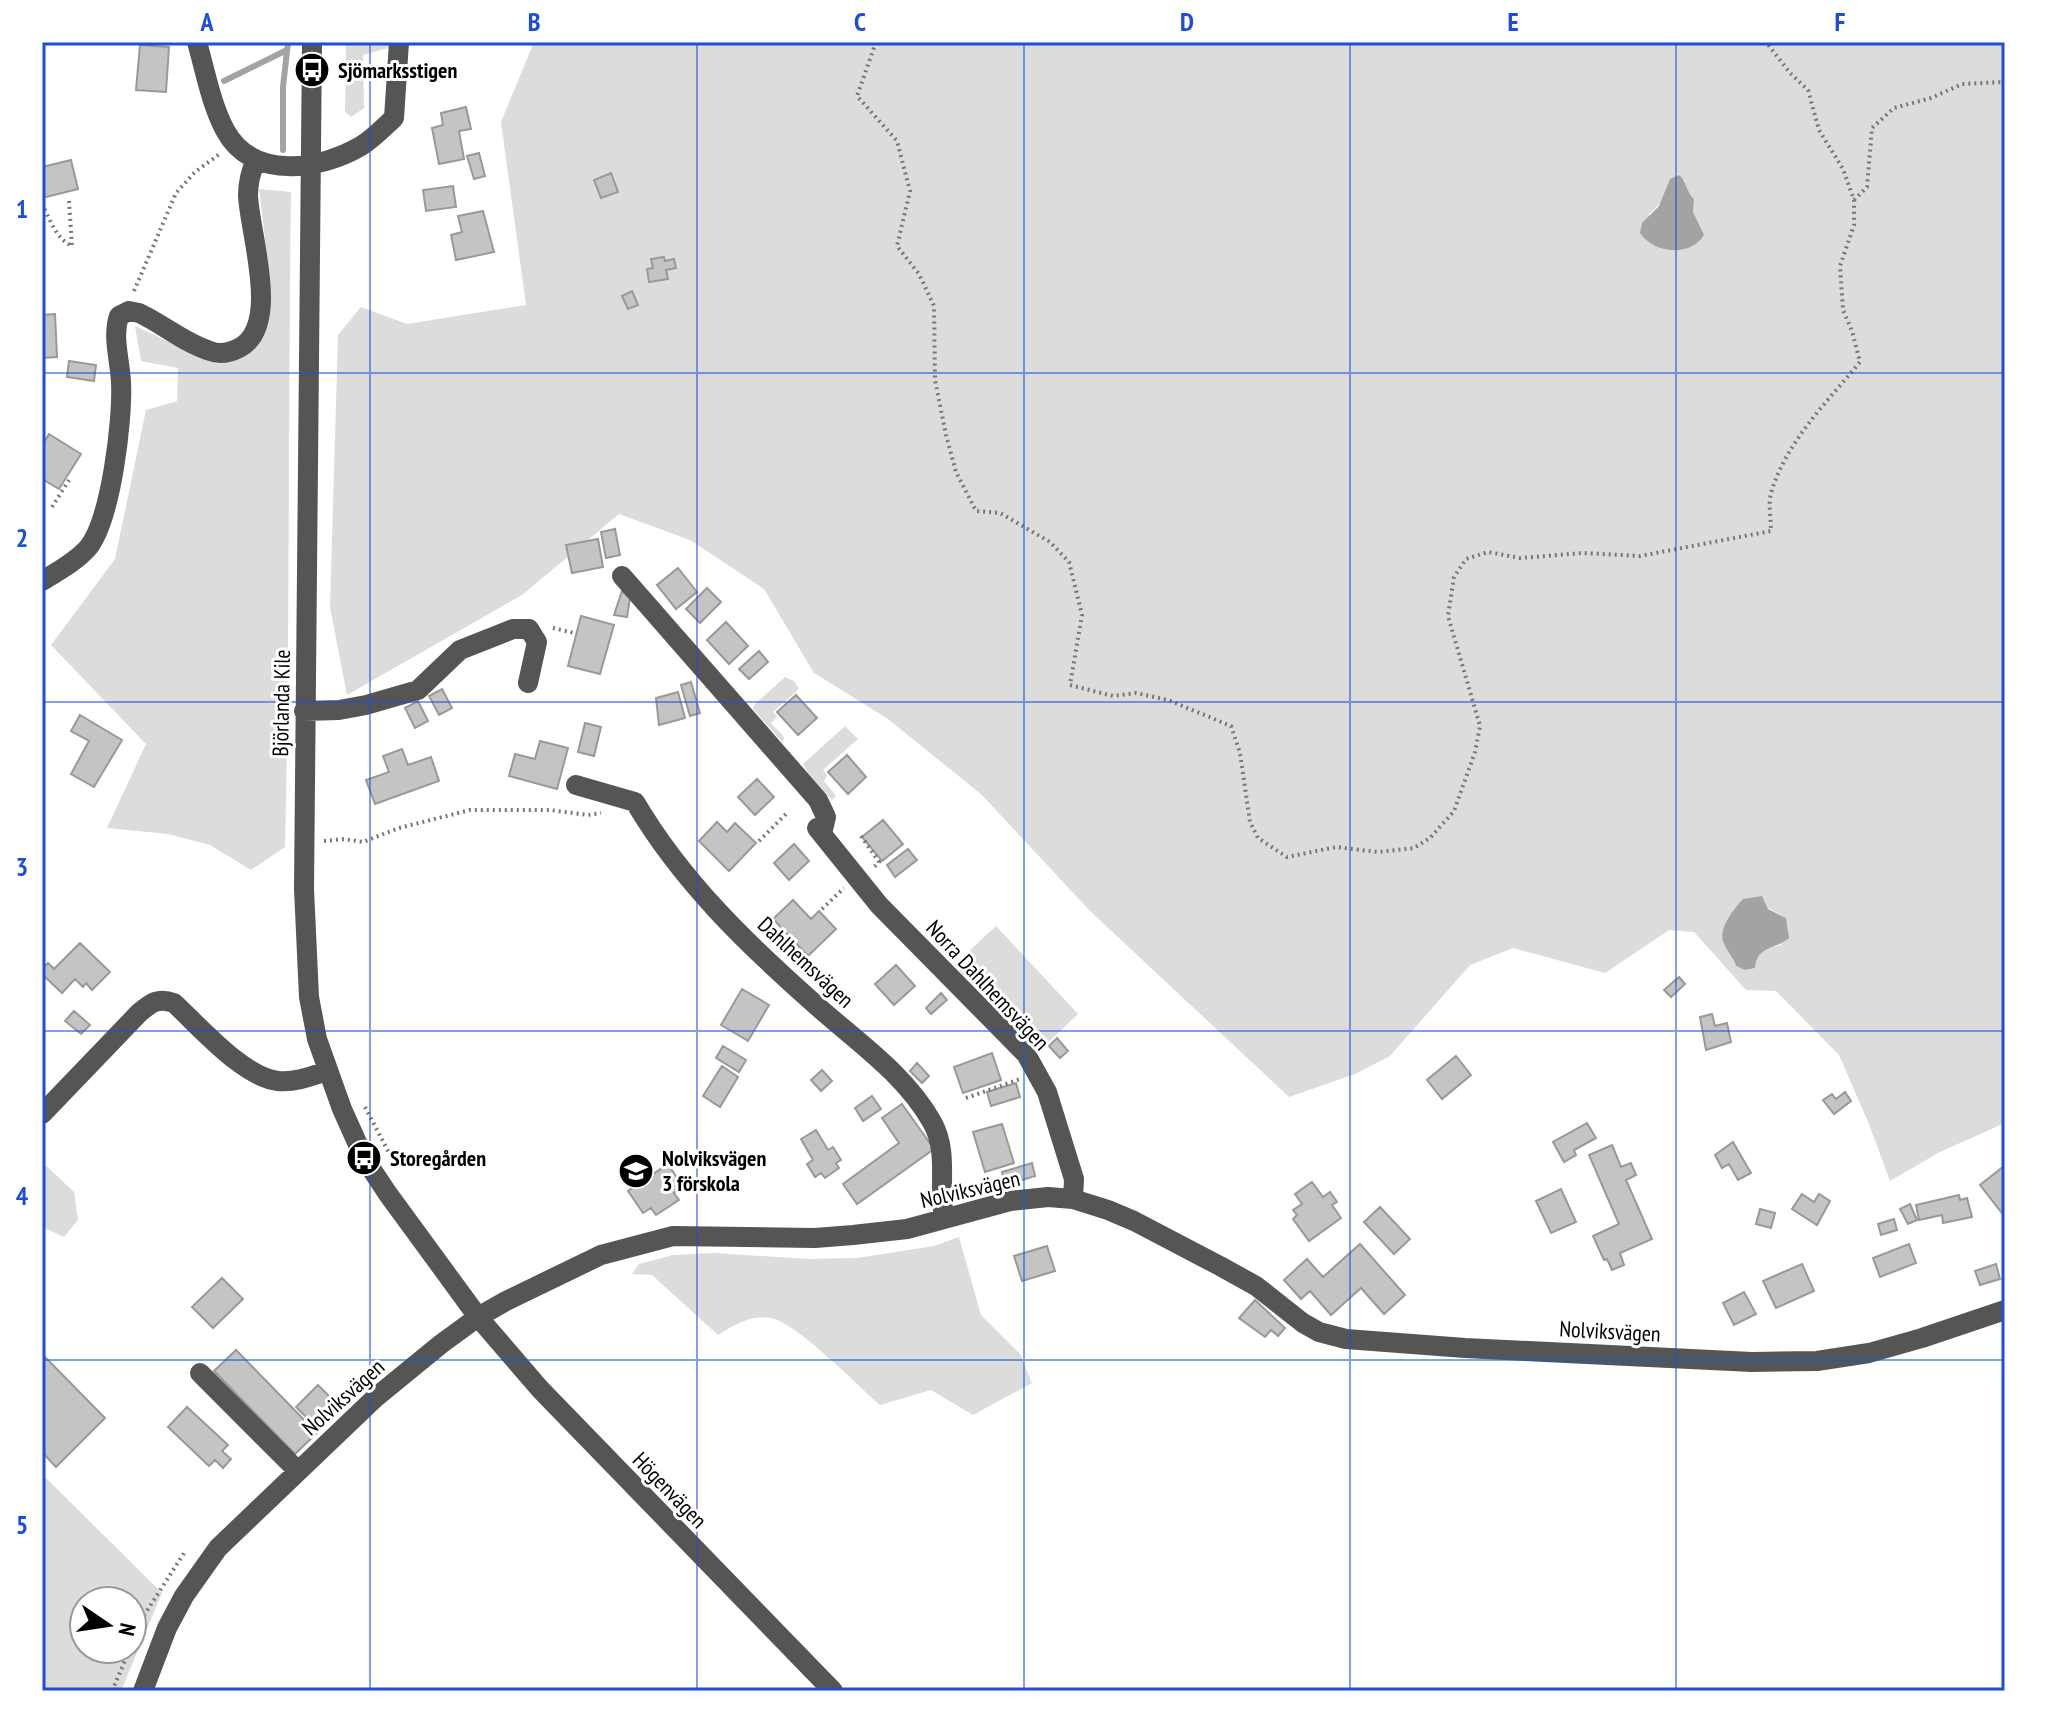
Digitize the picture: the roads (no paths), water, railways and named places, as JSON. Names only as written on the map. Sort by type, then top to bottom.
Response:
[{"type":"street","points":[[197,42],[216,106],[232,139],[256,160],[273,165],[309,166],[364,145],[394,118],[399,42]]},
{"type":"street","name":"Björlanda Kile","points":[[312,42],[304,711],[305,943],[309,997],[327,1071],[364,1158],[478,1317]]},
{"type":"street","points":[[42,581],[71,564],[89,547],[103,522],[121,412],[116,325],[119,316],[126,312],[139,313],[209,351],[224,354],[247,344],[260,316],[259,276],[248,197],[249,181],[256,160]]},
{"type":"street","name":"Norra Dahlhemsvägen","points":[[622,576],[818,800],[826,817],[820,831],[879,905],[1026,1054],[1047,1092],[1074,1179],[1073,1199]]},
{"type":"street","points":[[304,711],[339,710],[418,690],[460,650],[513,629],[529,629],[537,642],[528,683]]},
{"type":"street","name":"Dahlhemsvägen","points":[[576,785],[635,802],[691,884],[751,945],[909,1089],[933,1124],[942,1153],[941,1203],[944,1217]]},
{"type":"street","points":[[42,1114],[139,1013],[154,1001],[164,999],[174,1003],[248,1070],[268,1079],[281,1082],[327,1071]]},
{"type":"street","name":"Nolviksvägen","points":[[143,1691],[167,1628],[218,1548],[375,1398],[478,1317],[601,1255],[639,1243],[687,1236],[815,1238],[907,1229],[1010,1201],[1048,1197],[1073,1199],[1108,1210],[1163,1235],[1256,1286],[1303,1323],[1319,1332],[1346,1339],[1752,1362],[1817,1361],[1869,1353],[2005,1310]]},
{"type":"street","name":"Högenvägen","points":[[478,1317],[540,1389],[833,1691]]},
{"type":"street","points":[[200,1373],[297,1470]]},
{"type":"waterway","points":[[283,150],[283,87],[288,42]]},
{"type":"waterway","points":[[224,81],[287,50]]},
{"type":"place","name":"Sjömarksstigen","points":[[312,70]]},
{"type":"place","name":"Storegården","points":[[364,1158]]},
{"type":"place","name":"Nolviksvägen 3 förskola","points":[[636,1171]]}]
